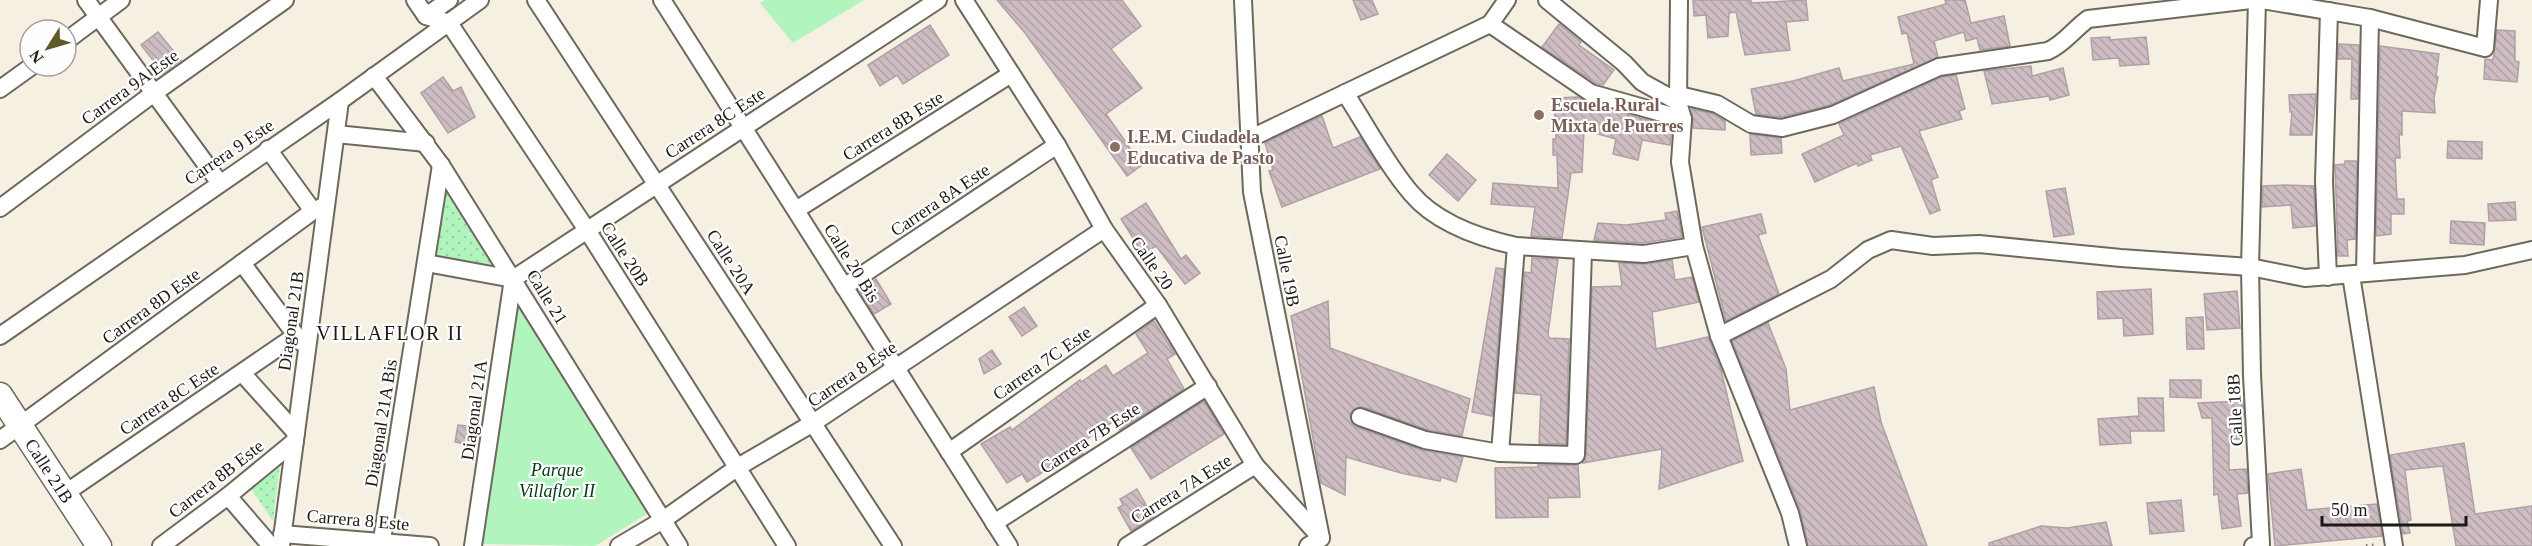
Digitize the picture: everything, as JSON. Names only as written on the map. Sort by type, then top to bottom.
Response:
[{"type":"street","points":[[86,0],[219,182]]},
{"type":"street","points":[[78,32],[121,0]]},
{"type":"street","name":"Carrera 9A Este","points":[[0,208],[154,93],[285,0]]},
{"type":"street","points":[[414,0],[426,16],[449,23]]},
{"type":"street","points":[[426,16],[449,0]]},
{"type":"street","name":"Carrera 9 Este","points":[[0,336],[219,182],[340,101],[480,0]]},
{"type":"street","name":"Calle 20A","points":[[536,0],[893,546]]},
{"type":"street","name":"Calle 20 Bis","points":[[662,0],[1009,546]]},
{"type":"street","name":"Carrera 8C Este","points":[[513,279],[938,0]]},
{"type":"street","name":"Calle 20","points":[[964,0],[1057,146],[1104,229],[1158,305],[1255,465],[1318,543]]},
{"type":"street","name":"Calle 19B","points":[[1243,0],[1252,192],[1318,543]]},
{"type":"street","points":[[1249,140],[1490,24],[1507,0]]},
{"type":"street","points":[[1547,0],[1624,63],[1642,82],[1680,105]]},
{"type":"street","points":[[1679,0],[1680,162],[1694,246],[1719,336],[1790,513],[1798,546]]},
{"type":"street","points":[[1490,24],[1591,93],[1680,105],[1717,104],[1750,124],[1782,128],[1833,115],[1939,67],[2048,51],[2059,46],[2072,31],[2088,19],[2251,0]]},
{"type":"street","points":[[2250,267],[2257,0]]},
{"type":"street","points":[[2262,0],[2370,18],[2485,48],[2489,0]]},
{"type":"street","points":[[2328,277],[2324,181],[2329,11]]},
{"type":"street","points":[[2370,18],[2358,274],[2394,546]]},
{"type":"street","name":"Calle 20B","points":[[449,23],[587,230],[787,546]]},
{"type":"street","name":"Carrera 8B Este","points":[[796,210],[1011,74]]},
{"type":"street","points":[[0,90],[18,76]]},
{"type":"street","name":"Calle 21","points":[[374,76],[441,165],[679,546]]},
{"type":"street","points":[[1346,93],[1411,194],[1442,219],[1496,241],[1516,246],[1583,252],[1644,254],[1694,246]]},
{"type":"street","name":"Diagonal 21B","points":[[278,542],[307,348],[320,208],[336,134],[340,101]]},
{"type":"street","points":[[336,134],[426,143]]},
{"type":"street","name":"Carrera 8A Este","points":[[844,287],[1057,146]]},
{"type":"street","points":[[268,149],[320,208]]},
{"type":"street","name":"Diagonal 21A Bis","points":[[381,544],[441,165]]},
{"type":"street","name":"Carrera 8D Este","points":[[0,440],[320,208]]},
{"type":"street","name":"Carrera 8 Este","points":[[619,546],[663,520],[738,467],[813,423],[1104,229]]},
{"type":"street","points":[[1719,336],[1831,279],[1868,250],[1891,240],[1933,246],[1979,244],[2121,258],[2250,267],[2305,278],[2465,265],[2532,250]]},
{"type":"street","points":[[1500,453],[1516,246]]},
{"type":"street","points":[[1360,417],[1425,440],[1500,453],[1576,455],[1583,252]]},
{"type":"street","points":[[242,263],[295,336],[307,348]]},
{"type":"street","points":[[426,264],[513,279]]},
{"type":"street","name":"Calle 18B","points":[[2250,267],[2252,375],[2261,544],[2253,546]]},
{"type":"street","name":"Diagonal 21A","points":[[473,546],[513,279]]},
{"type":"street","name":"Carrera 7C Este","points":[[949,452],[1158,305]]},
{"type":"street","name":"Carrera 8C Este","points":[[64,494],[295,336]]},
{"type":"street","points":[[242,373],[295,437]]},
{"type":"street","name":"Carrera 7B Este","points":[[994,523],[1208,386]]},
{"type":"street","name":"Calle 21B","points":[[0,395],[99,546]]},
{"type":"street","name":"Carrera 8B Este","points":[[161,546],[228,496],[295,437]]},
{"type":"street","name":"Carrera 7A Este","points":[[1127,546],[1255,465]]},
{"type":"street","points":[[228,496],[278,542]]},
{"type":"street","name":"Carrera 8 Este","points":[[278,542],[430,546]]},
{"type":"green space","points":[[765,0],[864,0],[793,43],[760,3]]},
{"type":"green space","points":[[443,172],[502,269],[433,259]]},
{"type":"green space","name":"Parque Villaflor II","points":[[515,291],[650,512],[595,546],[483,544]]},
{"type":"green space","points":[[280,464],[273,521],[250,487]]},
{"type":"building","points":[[997,0],[1122,0],[1141,26],[1111,49],[1142,88],[1106,114],[1142,165],[1127,176],[1025,33]]},
{"type":"building","points":[[1353,0],[1372,0],[1378,14],[1361,20]]},
{"type":"building","points":[[1693,0],[1751,0],[1751,3],[1806,0],[1808,20],[1786,22],[1790,50],[1745,55],[1736,12],[1729,13],[1728,36],[1708,38],[1706,15],[1694,16]]},
{"type":"building","points":[[1945,0],[1965,0],[1971,23],[2004,16],[2010,46],[1980,50],[1977,38],[1966,41],[1964,32],[1934,41],[1938,57],[1830,105],[1781,117],[1756,114],[1751,89],[1793,81],[1839,68],[1843,81],[1914,64],[1907,33],[1902,34],[1898,17],[1946,4]]},
{"type":"building","points":[[1559,24],[1581,42],[1579,45],[1614,70],[1603,85],[1596,83],[1542,47]]},
{"type":"building","points":[[930,25],[949,55],[903,84],[897,75],[880,86],[868,65]]},
{"type":"building","points":[[2497,30],[2515,31],[2515,61],[2519,62],[2517,82],[2484,79],[2485,59],[2493,60]]},
{"type":"building","points":[[158,32],[181,60],[163,73],[141,45]]},
{"type":"building","points":[[2110,37],[2110,40],[2146,37],[2149,64],[2120,66],[2119,58],[2093,60],[2091,38]]},
{"type":"building","points":[[2339,44],[2359,45],[2358,99],[2351,99],[2352,59],[2338,59]]},
{"type":"building","points":[[2380,46],[2439,54],[2434,98],[2435,113],[2402,111],[2402,135],[2399,134],[2400,158],[2395,158],[2397,199],[2404,199],[2404,214],[2391,214],[2391,234],[2376,236]]},
{"type":"building","points":[[2031,66],[2032,76],[2063,68],[2069,95],[2050,100],[2049,96],[1992,104],[1984,71]]},
{"type":"building","points":[[1956,75],[1965,109],[1959,111],[1962,119],[1919,131],[1938,177],[1931,180],[1940,210],[1930,214],[1901,146],[1870,155],[1872,160],[1858,166],[1857,163],[1815,182],[1802,154],[1844,135],[1839,124],[1942,77]]},
{"type":"building","points":[[443,77],[453,91],[461,87],[475,117],[448,133],[421,93]]},
{"type":"building","points":[[2316,94],[2312,135],[2290,135],[2292,112],[2290,112],[2289,95]]},
{"type":"building","points":[[1578,97],[1588,103],[1672,127],[1670,145],[1642,140],[1638,160],[1613,154],[1616,139],[1584,130],[1582,172],[1571,173],[1562,238],[1531,236],[1535,207],[1491,204],[1493,183],[1558,188],[1557,155],[1553,155],[1553,139],[1556,139],[1554,98]]},
{"type":"building","points":[[1692,109],[1713,114],[1725,121],[1725,130],[1693,128]]},
{"type":"building","points":[[1322,116],[1333,148],[1360,137],[1380,169],[1282,207],[1269,171],[1273,170],[1265,143]]},
{"type":"building","points":[[1750,134],[1781,138],[1782,153],[1751,155]]},
{"type":"building","points":[[2448,141],[2482,142],[2482,159],[2447,158]]},
{"type":"building","points":[[1447,154],[1476,180],[1458,201],[1429,175]]},
{"type":"building","points":[[2345,161],[2357,161],[2355,239],[2347,240],[2348,256],[2338,256],[2335,165],[2345,164]]},
{"type":"building","points":[[2263,186],[2314,186],[2315,226],[2293,228],[2291,205],[2262,207]]},
{"type":"building","points":[[2065,188],[2074,234],[2054,237],[2046,191]]},
{"type":"building","points":[[2515,202],[2516,220],[2489,221],[2488,204]]},
{"type":"building","points":[[1146,203],[1181,259],[1186,255],[1200,273],[1185,284],[1156,246],[1143,254],[1121,219]]},
{"type":"building","points":[[1677,211],[1682,237],[1643,243],[1594,240],[1598,223],[1626,225],[1666,220],[1665,213]]},
{"type":"building","points":[[1761,214],[1766,233],[1758,235],[1779,294],[1726,321],[1702,227]]},
{"type":"building","points":[[2451,221],[2485,223],[2484,245],[2450,243]]},
{"type":"building","points":[[1532,258],[1558,259],[1548,334],[1549,338],[1569,339],[1566,444],[1539,444],[1541,395],[1515,393],[1525,272],[1531,273]]},
{"type":"building","points":[[1672,260],[1675,280],[1692,277],[1699,302],[1652,312],[1656,349],[1708,337],[1721,370],[1743,461],[1659,489],[1662,449],[1583,463],[1586,455],[1592,287],[1622,286],[1619,263],[1645,264]]},
{"type":"building","points":[[1496,268],[1504,269],[1492,416],[1472,412]]},
{"type":"building","points":[[876,279],[891,304],[874,314],[859,290]]},
{"type":"building","points":[[2151,289],[2153,334],[2124,336],[2123,318],[2098,319],[2097,292]]},
{"type":"building","points":[[2237,291],[2240,328],[2207,330],[2204,294]]},
{"type":"building","points":[[1328,301],[1330,348],[1470,399],[1462,436],[1428,430],[1363,407],[1354,409],[1350,414],[1352,423],[1356,427],[1422,450],[1463,457],[1456,482],[1441,477],[1440,481],[1401,473],[1346,457],[1345,495],[1321,483],[1291,316]]},
{"type":"building","points":[[1024,307],[1037,326],[1022,336],[1009,317]]},
{"type":"building","points":[[2203,317],[2204,349],[2187,349],[2186,318]]},
{"type":"building","points":[[1154,321],[1175,354],[1167,359],[1184,389],[1120,430],[1114,421],[1078,445],[1083,454],[1070,462],[1067,457],[1027,482],[1022,474],[1007,483],[981,444],[1010,427],[1012,430],[1080,380],[1081,382],[1106,365],[1113,376],[1148,353],[1136,334]]},
{"type":"building","points":[[1768,323],[1786,369],[1790,410],[1874,387],[1881,422],[1927,546],[1808,546],[1800,509],[1732,341]]},
{"type":"building","points":[[992,350],[1001,364],[984,374],[979,359]]},
{"type":"building","points":[[2170,380],[2201,380],[2201,398],[2170,397]]},
{"type":"building","points":[[2138,398],[2163,398],[2164,431],[2130,431],[2131,443],[2100,445],[2098,419],[2139,416]]},
{"type":"building","points":[[1204,401],[1224,434],[1151,479],[1131,448]]},
{"type":"building","points":[[2243,401],[2244,439],[2229,439],[2229,470],[2246,469],[2248,493],[2237,494],[2241,526],[2222,529],[2218,494],[2214,495],[2212,418],[2202,418],[2198,403]]},
{"type":"building","points":[[458,425],[477,427],[474,446],[455,442]]},
{"type":"building","points":[[2464,443],[2475,514],[2532,506],[2532,546],[2456,546],[2443,466],[2405,470],[2411,520],[2407,521],[2410,533],[2403,534],[2390,455]]},
{"type":"building","points":[[1538,465],[1578,465],[1580,497],[1548,498],[1548,517],[1496,518],[1495,468],[1538,467]]},
{"type":"building","points":[[2301,469],[2307,510],[2377,504],[2382,536],[2275,546],[2268,474]]},
{"type":"building","points":[[1137,489],[1153,517],[1131,531],[1118,508],[1123,505],[1120,499]]},
{"type":"building","points":[[2181,500],[2184,531],[2150,534],[2147,503]]},
{"type":"building","points":[[2106,522],[2112,546],[1989,546],[1989,543],[2041,526],[2067,528]]},
{"type":"place","name":"Escuela Rural Mixta de Puerres","points":[[1539,115]]},
{"type":"place","name":"I.E.M. Ciudadela Educativa de Pasto","points":[[1115,147]]},
{"type":"district","name":"VILLAFLOR II","points":[[390,333]]}]
